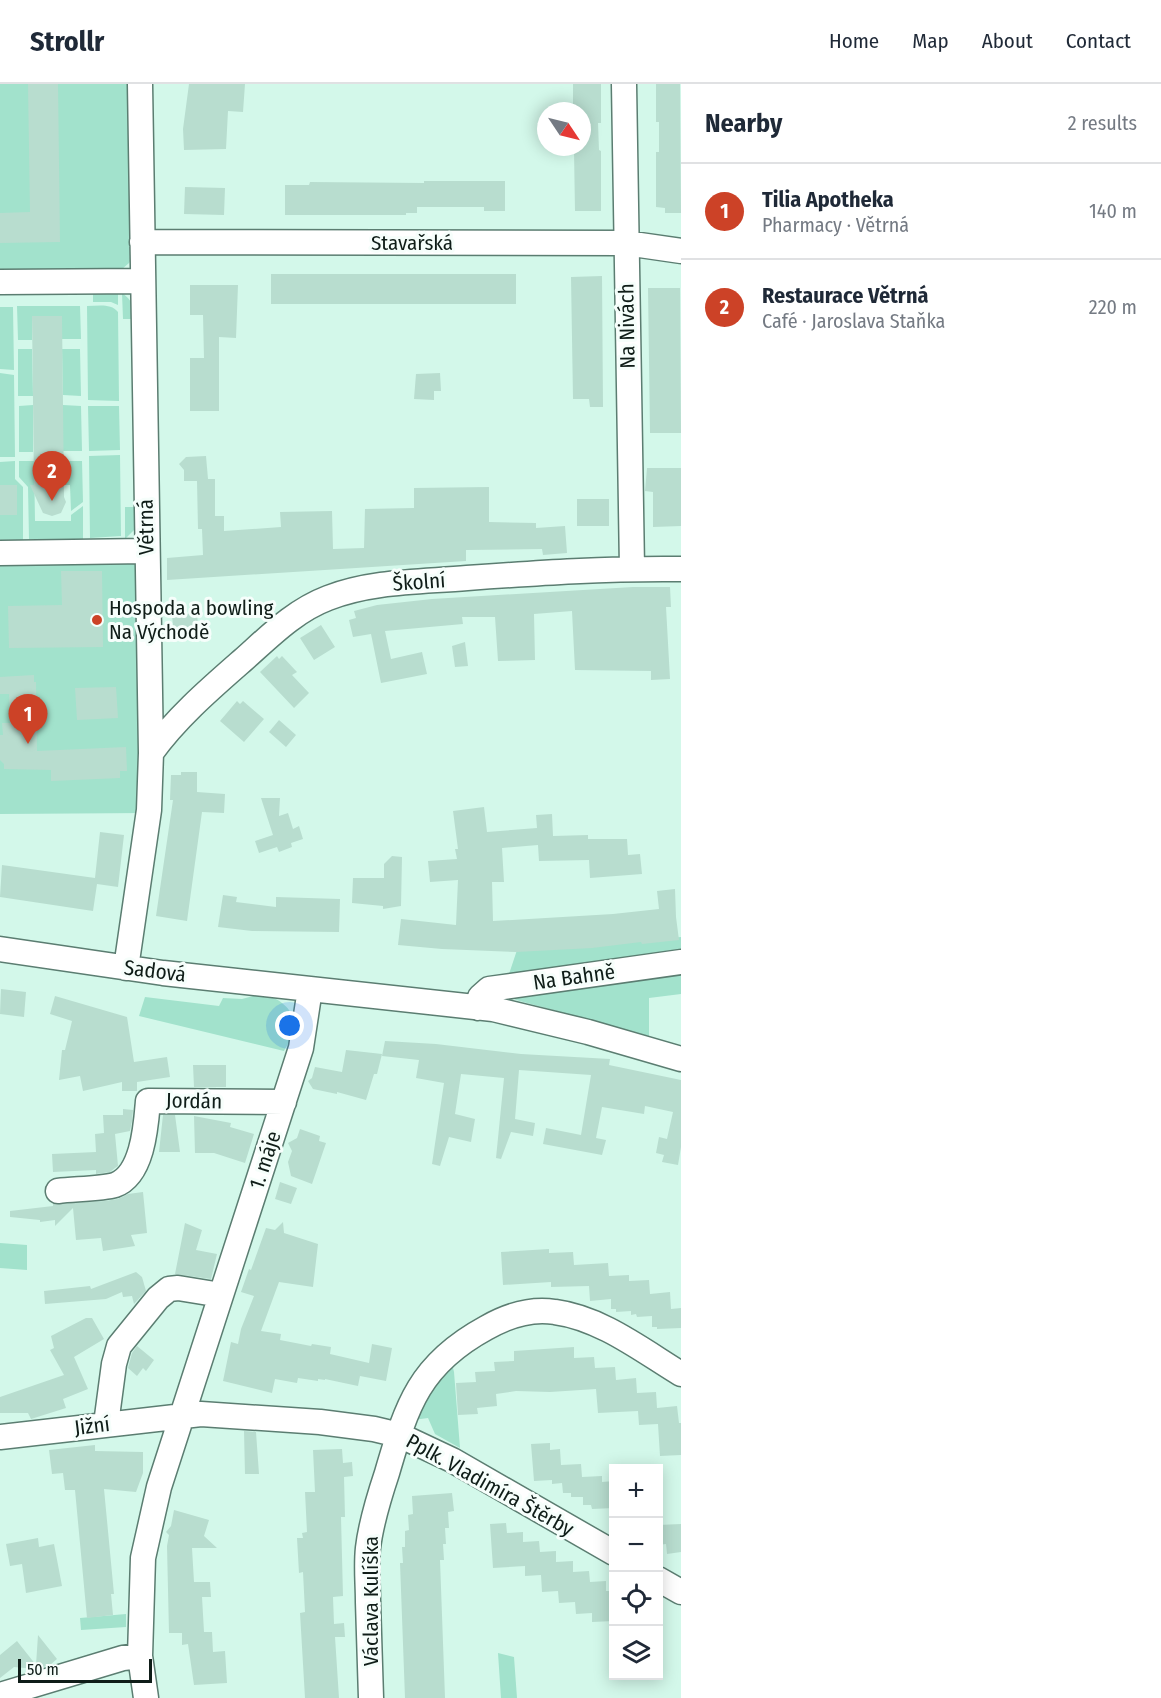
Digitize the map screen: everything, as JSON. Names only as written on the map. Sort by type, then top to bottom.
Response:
[{"type":"street","name":"Větrná","points":[[126,968],[149,810],[151,753],[140,84]]},
{"type":"street","name":"Na Nivách","points":[[624,84],[632,568]]},
{"type":"street","name":"Stavařská","points":[[142,242],[626,243],[681,251]]},
{"type":"street","points":[[0,282],[143,281]]},
{"type":"street","points":[[0,553],[146,551]]},
{"type":"street","name":"Školní","points":[[151,753],[195,703],[293,617],[319,602],[343,593],[381,584],[632,568],[681,568]]},
{"type":"street","points":[[149,687],[157,698],[168,706],[181,708],[195,703]]},
{"type":"street","name":"Sadová","points":[[0,949],[126,968],[310,989]]},
{"type":"street","name":"Na Bahně","points":[[478,1008],[480,997],[489,989],[681,962]]},
{"type":"street","points":[[310,989],[478,1008],[529,1017],[681,1059]]},
{"type":"street","name":"1. máje","points":[[146,1698],[140,1656],[143,1558],[159,1487],[301,1048],[310,989]]},
{"type":"street","name":"Jordán","points":[[58,1191],[115,1185],[124,1179],[135,1165],[141,1151],[146,1128],[147,1101],[284,1102]]},
{"type":"street","points":[[106,1424],[114,1364],[120,1346],[158,1298],[169,1289],[178,1288],[221,1296]]},
{"type":"street","name":"Václava Kulíška","points":[[372,1698],[368,1546],[377,1504],[411,1399],[444,1357],[458,1344],[490,1325],[526,1312],[557,1312],[584,1319],[633,1344],[681,1374]]},
{"type":"street","name":"Jižní","points":[[0,1437],[183,1414]]},
{"type":"street","name":"Pplk. Vladimíra Štěrby","points":[[183,1414],[320,1422],[374,1429],[399,1435],[452,1460],[609,1550]]},
{"type":"street","points":[[663,1582],[681,1592]]},
{"type":"street","points":[[0,1695],[123,1658],[140,1656]]},
{"type":"green space","points":[[0,84],[132,84],[133,256],[121,270],[0,273]]},
{"type":"green space","points":[[93,289],[118,291],[118,305],[111,302],[93,302]]},
{"type":"green space","points":[[122,293],[132,304],[136,319],[123,319]]},
{"type":"green space","points":[[17,306],[80,306],[81,339],[62,339],[61,316],[32,316],[32,340],[18,340]]},
{"type":"green space","points":[[87,306],[108,306],[118,312],[119,401],[88,400]]},
{"type":"green space","points":[[0,307],[13,307],[14,370],[0,369]]},
{"type":"green space","points":[[18,349],[32,349],[33,396],[18,396]]},
{"type":"green space","points":[[62,349],[80,349],[81,396],[63,395]]},
{"type":"green space","points":[[0,373],[14,375],[15,457],[0,457]]},
{"type":"green space","points":[[33,405],[33,452],[19,452],[19,406]]},
{"type":"green space","points":[[63,405],[81,406],[82,451],[63,451]]},
{"type":"green space","points":[[88,406],[119,406],[120,450],[89,451]]},
{"type":"green space","points":[[120,455],[121,536],[90,538],[89,456]]},
{"type":"green space","points":[[15,461],[15,479],[23,487],[23,540],[0,540],[0,515],[17,515],[17,485],[0,485],[0,462]]},
{"type":"green space","points":[[19,461],[34,461],[35,521],[71,521],[71,515],[83,506],[83,539],[29,539],[28,487],[19,477]]},
{"type":"green space","points":[[64,461],[82,461],[83,502],[71,511],[70,485],[64,485]]},
{"type":"green space","points":[[125,507],[138,507],[136,528],[125,539]]},
{"type":"green space","points":[[128,559],[140,569],[147,813],[0,814],[0,562]]},
{"type":"green space","points":[[681,937],[681,958],[506,983],[517,950]]},
{"type":"green space","points":[[681,966],[681,994],[649,998],[649,1036],[516,1000],[503,991]]},
{"type":"green space","points":[[261,994],[285,1005],[293,1016],[295,1030],[284,1051],[139,1016],[145,997],[219,1006],[223,998],[242,999]]},
{"type":"green space","points":[[0,1243],[27,1245],[27,1270],[0,1268]]},
{"type":"green space","points":[[451,1360],[460,1448],[435,1434],[428,1418],[413,1420]]},
{"type":"green space","points":[[126,1614],[126,1627],[81,1630],[80,1618]]},
{"type":"green space","points":[[498,1653],[514,1657],[517,1698],[501,1698]]},
{"type":"building","points":[[28,84],[58,84],[60,242],[0,243],[0,213],[30,212]]},
{"type":"building","points":[[189,84],[245,84],[243,112],[228,111],[226,149],[184,150],[183,129]]},
{"type":"building","points":[[573,84],[601,84],[601,123],[598,123],[599,150],[601,151],[601,211],[575,211],[574,156],[591,156],[591,102],[573,102]]},
{"type":"building","points":[[656,84],[680,84],[681,213],[665,213],[665,208],[656,207],[656,152],[659,152],[659,122],[656,122]]},
{"type":"building","points":[[424,181],[505,181],[505,211],[484,211],[484,207],[417,207],[417,213],[406,213],[406,215],[285,215],[285,185],[309,185],[310,182],[424,183]]},
{"type":"building","points":[[185,187],[225,188],[224,215],[184,214]]},
{"type":"building","points":[[271,274],[516,274],[516,304],[271,304]]},
{"type":"building","points":[[602,276],[603,407],[590,407],[589,399],[573,399],[571,277]]},
{"type":"building","points":[[190,285],[238,285],[236,338],[219,337],[219,411],[190,411],[190,358],[204,358],[203,315],[190,315]]},
{"type":"building","points":[[648,288],[680,288],[681,433],[650,433]]},
{"type":"building","points":[[32,316],[62,316],[64,497],[66,502],[61,513],[52,516],[43,513],[30,485],[34,485]]},
{"type":"building","points":[[440,373],[441,391],[434,391],[434,400],[414,399],[416,374]]},
{"type":"building","points":[[206,456],[208,479],[215,479],[215,516],[224,516],[224,531],[281,527],[280,512],[332,511],[333,549],[364,548],[365,509],[414,508],[414,488],[489,487],[489,522],[536,523],[536,528],[565,526],[567,553],[543,555],[542,549],[466,550],[466,561],[167,580],[167,558],[203,555],[202,529],[198,529],[197,481],[184,481],[184,470],[179,464],[186,457]]},
{"type":"building","points":[[647,468],[681,468],[681,526],[653,527],[653,492],[645,491]]},
{"type":"building","points":[[0,485],[17,485],[17,515],[0,515]]},
{"type":"building","points":[[577,499],[609,499],[609,526],[577,526]]},
{"type":"building","points":[[61,571],[102,571],[103,647],[9,648],[8,606],[62,605]]},
{"type":"building","points":[[633,587],[670,587],[671,607],[666,607],[670,679],[651,680],[651,671],[575,670],[572,611],[534,614],[535,660],[498,661],[495,617],[462,617],[463,624],[385,631],[391,659],[422,652],[427,674],[381,683],[371,634],[353,637],[349,620],[356,618],[354,611],[377,605],[432,599]]},
{"type":"building","points":[[197,613],[199,638],[181,639],[181,635],[174,636],[172,615]]},
{"type":"building","points":[[321,625],[335,647],[314,660],[300,638]]},
{"type":"building","points":[[465,642],[468,666],[455,667],[452,646]]},
{"type":"building","points":[[277,656],[279,659],[282,656],[297,672],[292,675],[309,693],[294,708],[260,672]]},
{"type":"building","points":[[34,675],[37,751],[126,747],[127,771],[120,771],[120,778],[51,781],[51,770],[4,769],[4,764],[0,760],[0,735],[3,735],[2,723],[10,723],[9,694],[0,694],[0,677]]},
{"type":"building","points":[[116,687],[118,718],[77,720],[75,688]]},
{"type":"building","points":[[237,701],[240,704],[243,701],[264,719],[244,742],[220,721]]},
{"type":"building","points":[[279,720],[296,735],[286,747],[269,732]]},
{"type":"building","points":[[181,772],[197,772],[197,792],[225,794],[224,813],[202,812],[187,921],[156,916],[173,800],[170,800],[171,775],[181,775]]},
{"type":"building","points":[[261,798],[280,798],[279,816],[288,813],[293,829],[299,826],[303,839],[291,843],[292,847],[279,852],[277,847],[259,853],[255,841],[273,835]]},
{"type":"building","points":[[484,807],[487,832],[537,828],[536,815],[552,814],[553,836],[588,835],[588,839],[627,839],[628,855],[640,854],[642,874],[590,878],[589,860],[539,861],[538,845],[502,848],[504,882],[492,882],[493,921],[659,909],[657,891],[675,889],[679,940],[516,952],[398,945],[401,919],[456,925],[458,880],[430,882],[428,861],[457,859],[455,849],[458,849],[453,811]]},
{"type":"building","points":[[100,832],[124,835],[118,887],[97,884],[93,911],[0,897],[2,865],[95,878]]},
{"type":"building","points":[[392,856],[402,857],[401,906],[383,909],[383,906],[352,903],[353,878],[384,878],[384,864]]},
{"type":"building","points":[[223,895],[237,897],[236,902],[276,907],[276,897],[340,899],[339,932],[252,931],[218,927]]},
{"type":"building","points":[[1,989],[26,992],[24,1017],[0,1014]]},
{"type":"building","points":[[55,996],[127,1017],[134,1062],[167,1057],[170,1077],[137,1082],[137,1091],[122,1091],[122,1082],[83,1091],[80,1076],[59,1080],[62,1050],[65,1050],[72,1021],[50,1014]]},
{"type":"building","points":[[385,1041],[436,1044],[521,1054],[610,1059],[609,1065],[681,1080],[681,1147],[678,1165],[662,1162],[664,1155],[656,1153],[659,1137],[667,1139],[673,1112],[645,1106],[644,1114],[602,1107],[596,1138],[606,1140],[602,1155],[543,1144],[546,1128],[581,1135],[591,1075],[519,1070],[515,1119],[535,1123],[533,1136],[511,1132],[501,1159],[496,1158],[504,1078],[461,1074],[455,1114],[475,1119],[471,1142],[449,1137],[440,1166],[432,1164],[444,1083],[416,1078],[419,1060],[382,1056]]},
{"type":"building","points":[[346,1050],[382,1054],[377,1074],[374,1074],[366,1100],[337,1092],[337,1094],[313,1089],[308,1081],[312,1078],[315,1067],[342,1072]]},
{"type":"building","points":[[193,1065],[226,1065],[226,1087],[194,1087]]},
{"type":"building","points":[[123,1109],[133,1110],[130,1131],[115,1134],[118,1166],[110,1172],[96,1174],[96,1170],[53,1172],[52,1154],[96,1152],[95,1134],[104,1133],[103,1115],[123,1115]]},
{"type":"building","points":[[163,1115],[175,1115],[180,1152],[159,1152]]},
{"type":"building","points":[[194,1116],[231,1123],[230,1127],[254,1134],[245,1163],[214,1153],[195,1153]]},
{"type":"building","points":[[300,1129],[320,1136],[319,1141],[326,1143],[312,1184],[291,1176],[288,1162],[292,1151],[288,1143],[297,1138]]},
{"type":"building","points":[[280,1182],[297,1188],[291,1204],[275,1199]]},
{"type":"building","points":[[143,1192],[147,1233],[131,1235],[135,1246],[103,1251],[101,1238],[76,1240],[73,1208],[55,1226],[55,1220],[40,1222],[40,1220],[10,1217],[10,1211],[53,1206],[53,1204],[105,1201]]},
{"type":"building","points":[[283,1222],[284,1233],[318,1244],[313,1287],[279,1282],[261,1331],[281,1334],[280,1340],[331,1347],[330,1354],[369,1363],[372,1344],[392,1348],[386,1381],[360,1376],[358,1386],[325,1379],[318,1379],[318,1381],[298,1378],[297,1383],[275,1379],[272,1393],[223,1381],[231,1342],[238,1344],[241,1329],[254,1296],[241,1292],[249,1269],[251,1270],[266,1228],[275,1230]]},
{"type":"building","points":[[185,1223],[202,1230],[196,1250],[217,1254],[211,1279],[175,1274]]},
{"type":"building","points":[[549,1249],[549,1253],[573,1252],[574,1265],[608,1263],[609,1276],[629,1275],[629,1281],[649,1280],[650,1294],[670,1292],[671,1309],[681,1308],[681,1328],[657,1329],[657,1327],[652,1327],[652,1316],[637,1317],[636,1314],[631,1315],[631,1311],[616,1312],[616,1309],[611,1309],[611,1299],[590,1301],[589,1286],[551,1287],[551,1282],[503,1285],[501,1252]]},
{"type":"building","points":[[136,1272],[142,1277],[146,1291],[134,1304],[132,1296],[123,1297],[122,1292],[106,1299],[45,1304],[44,1291],[90,1286],[91,1289]]},
{"type":"building","points":[[86,1318],[92,1318],[104,1339],[74,1357],[88,1389],[63,1399],[66,1408],[31,1419],[28,1413],[0,1413],[0,1397],[64,1375],[50,1350],[54,1348],[51,1336]]},
{"type":"building","points":[[137,1346],[154,1360],[146,1371],[143,1368],[137,1376],[128,1368],[132,1353]]},
{"type":"building","points":[[574,1347],[574,1358],[594,1357],[595,1368],[615,1367],[616,1380],[636,1378],[637,1393],[656,1392],[657,1408],[677,1406],[679,1423],[681,1423],[681,1455],[660,1456],[658,1424],[639,1425],[638,1411],[598,1413],[596,1389],[550,1392],[516,1391],[496,1394],[497,1406],[477,1408],[478,1414],[458,1415],[456,1383],[476,1382],[475,1372],[495,1371],[494,1362],[514,1361],[514,1351]]},
{"type":"building","points":[[244,1431],[256,1432],[259,1474],[245,1474]]},
{"type":"building","points":[[550,1443],[550,1450],[560,1449],[561,1465],[581,1464],[582,1477],[602,1476],[602,1482],[609,1481],[609,1508],[592,1509],[591,1505],[583,1505],[583,1497],[571,1497],[571,1493],[563,1493],[562,1483],[552,1484],[552,1480],[534,1481],[531,1444]]},
{"type":"building","points":[[95,1445],[95,1451],[143,1452],[143,1473],[136,1492],[104,1489],[114,1594],[111,1594],[113,1615],[87,1618],[75,1490],[65,1490],[63,1473],[52,1474],[49,1450]]},
{"type":"building","points":[[342,1449],[343,1463],[352,1462],[353,1476],[344,1477],[345,1517],[341,1517],[343,1596],[333,1597],[334,1624],[344,1623],[345,1637],[335,1637],[339,1698],[305,1698],[300,1613],[305,1612],[303,1572],[299,1573],[297,1538],[303,1538],[302,1533],[307,1532],[305,1492],[315,1492],[313,1450]]},
{"type":"building","points":[[452,1493],[454,1511],[448,1512],[449,1528],[445,1528],[446,1544],[443,1544],[444,1560],[440,1560],[445,1698],[405,1698],[400,1563],[403,1563],[402,1547],[405,1547],[405,1531],[409,1530],[408,1515],[413,1514],[412,1496]]},
{"type":"building","points":[[174,1510],[209,1520],[204,1536],[217,1548],[192,1548],[194,1582],[210,1582],[211,1597],[202,1597],[204,1632],[212,1632],[213,1652],[225,1651],[227,1683],[194,1685],[188,1644],[182,1645],[182,1633],[169,1633],[167,1546],[169,1535],[166,1532],[171,1526]]},
{"type":"building","points":[[506,1523],[507,1533],[523,1532],[523,1542],[539,1541],[540,1552],[556,1551],[556,1562],[573,1561],[573,1572],[589,1571],[590,1582],[606,1581],[606,1591],[609,1591],[609,1621],[592,1622],[592,1613],[576,1614],[575,1602],[559,1603],[558,1591],[542,1592],[541,1575],[525,1576],[525,1566],[493,1568],[490,1524]]},
{"type":"building","points":[[681,1524],[681,1552],[667,1554],[666,1544],[663,1544],[663,1525]]},
{"type":"building","points":[[38,1538],[39,1547],[54,1544],[62,1586],[26,1593],[22,1564],[10,1566],[6,1544]]},
{"type":"building","points":[[38,1635],[57,1659],[50,1665],[36,1669],[14,1667],[0,1678],[0,1655],[17,1641],[36,1665]]},
{"type":"place","name":"Restaurace Větrná","points":[[52,501]]},
{"type":"place","name":"Hospoda a bowling Na Východě","points":[[97,620]]},
{"type":"place","name":"Tilia Apotheka","points":[[28,744]]}]
